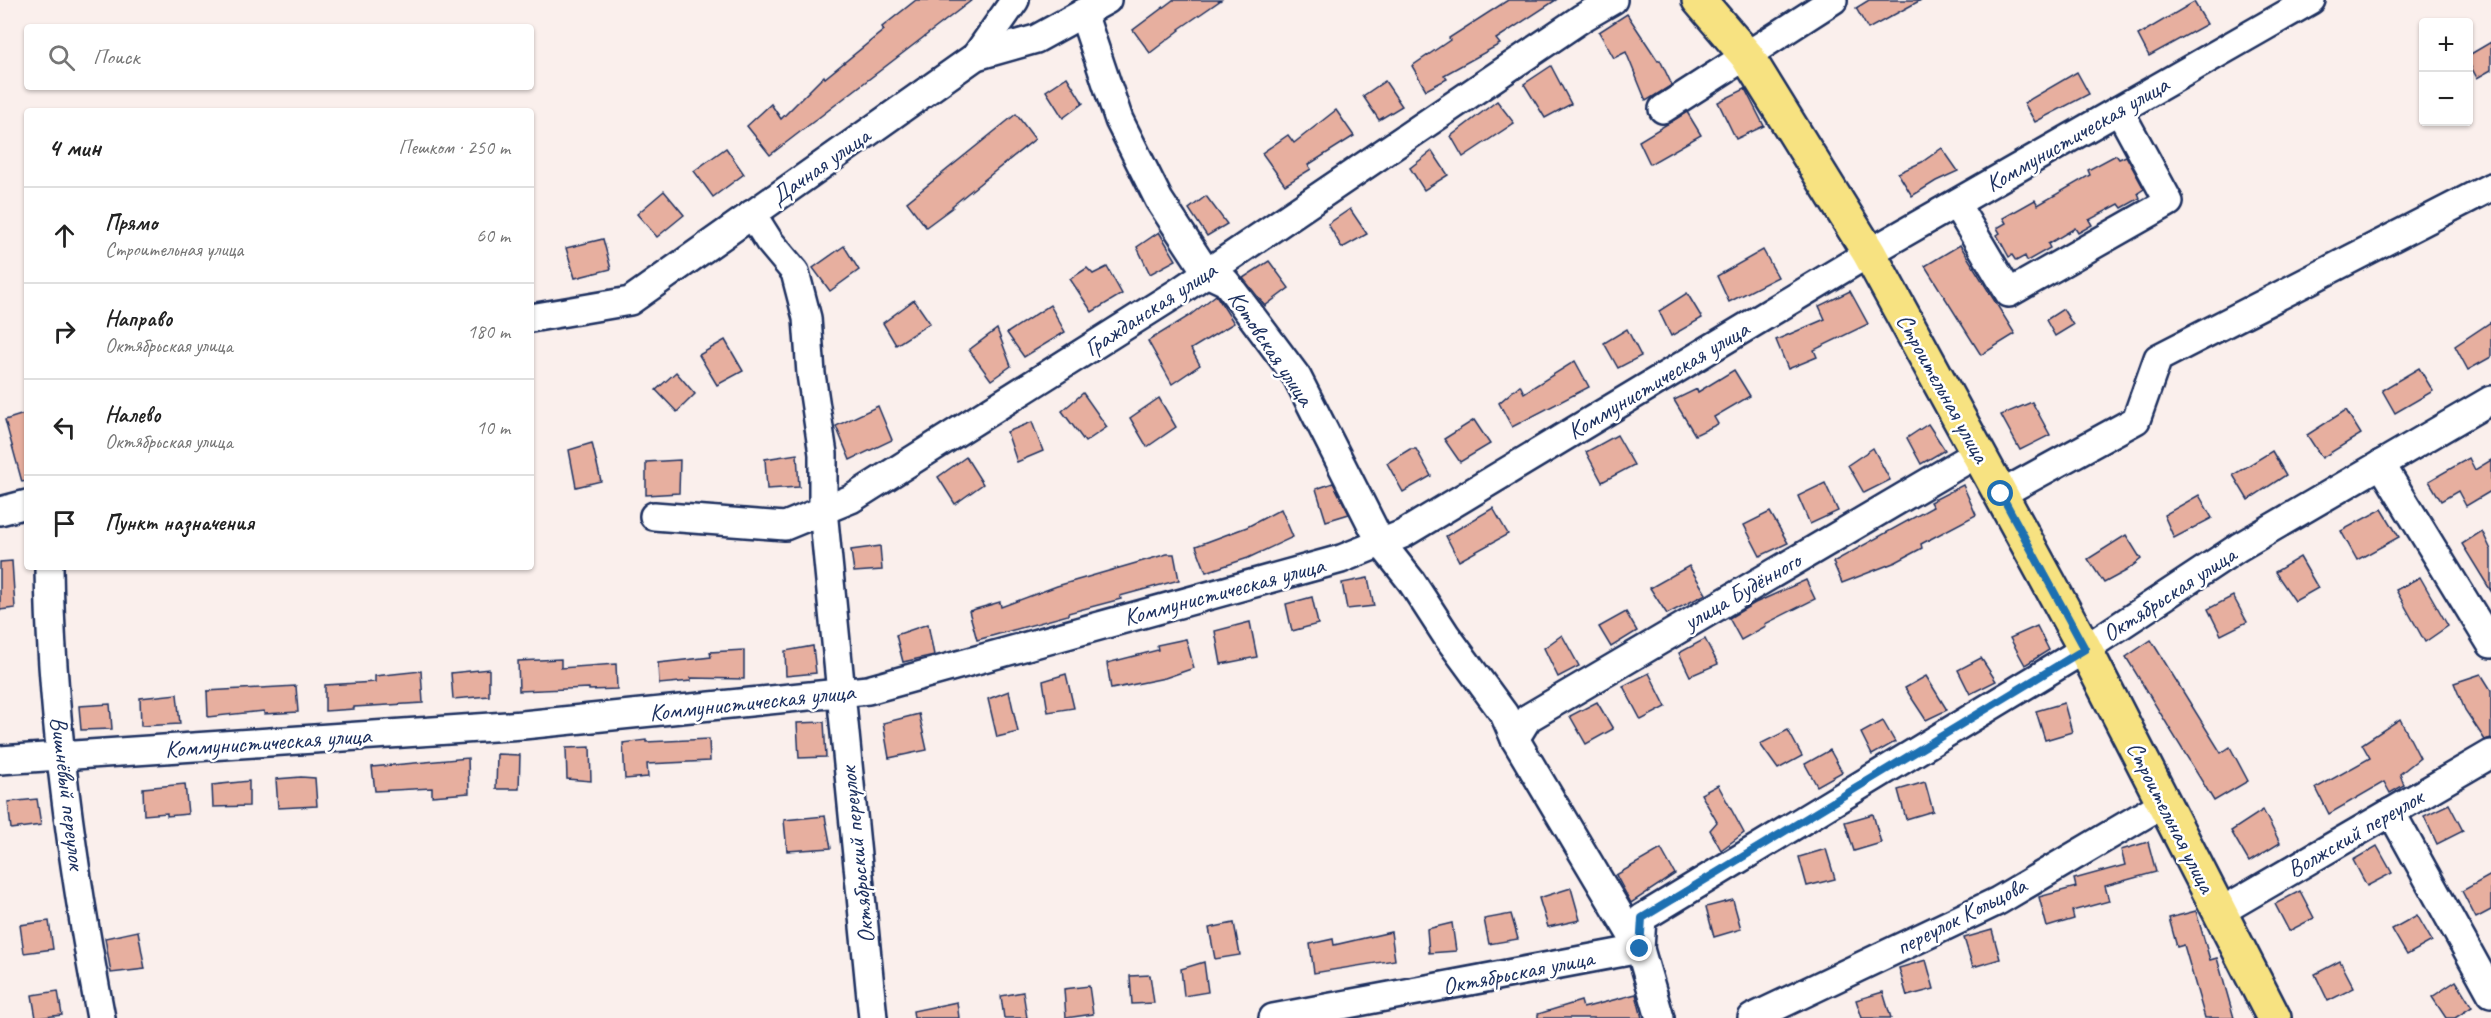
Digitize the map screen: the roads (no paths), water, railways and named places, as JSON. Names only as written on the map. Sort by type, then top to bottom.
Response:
[{"type":"main road","name":"Строительная улица","points":[[1699,0],[1747,56],[1869,253],[2085,649],[2274,1018]]},
{"type":"street","points":[[976,56],[1015,0]]},
{"type":"street","name":"Дачная улица","points":[[534,317],[630,301],[976,56],[1036,39],[1107,0]]},
{"type":"street","name":"Гражданская улица","points":[[654,516],[785,526],[851,499],[1207,273],[1582,18],[1613,0]]},
{"type":"street","points":[[1663,109],[1833,0]]},
{"type":"street","name":"Коммунистическая улица","points":[[0,760],[523,725],[868,690],[1341,559],[1414,528],[1869,253],[2311,0]]},
{"type":"street","name":"Котовская улица","points":[[1083,13],[1119,120],[1159,200],[1207,273],[1226,282],[1297,378],[1381,543],[1411,581],[1504,714],[1515,739],[1640,949]]},
{"type":"street","points":[[1956,204],[2009,293],[2169,202],[2119,110]]},
{"type":"street","points":[[2001,494],[2136,420],[2158,358],[2491,187]]},
{"type":"street","points":[[752,214],[769,241],[795,272],[807,318],[811,374],[823,454],[823,510]]},
{"type":"street","name":"Октябрьская улица","points":[[1273,1018],[1640,949],[1642,918],[2085,649],[2239,547],[2491,400]]},
{"type":"street","name":"улица Будённого","points":[[1515,739],[1528,718],[1978,453]]},
{"type":"street","points":[[2381,464],[2491,644]]},
{"type":"street","points":[[0,511],[24,505]]},
{"type":"street","name":"Октябрьский переулок","points":[[823,510],[873,1018]]},
{"type":"street","name":"Вишнёвый переулок","points":[[49,570],[50,621],[61,756],[89,957],[101,1018]]},
{"type":"street","name":"Волжский переулок","points":[[2220,912],[2491,754]]},
{"type":"street","name":"переулок Кольцова","points":[[1752,1018],[1998,901],[2164,802]]},
{"type":"street","points":[[2391,812],[2491,993]]},
{"type":"street","points":[[1640,949],[1660,1018]]}]
